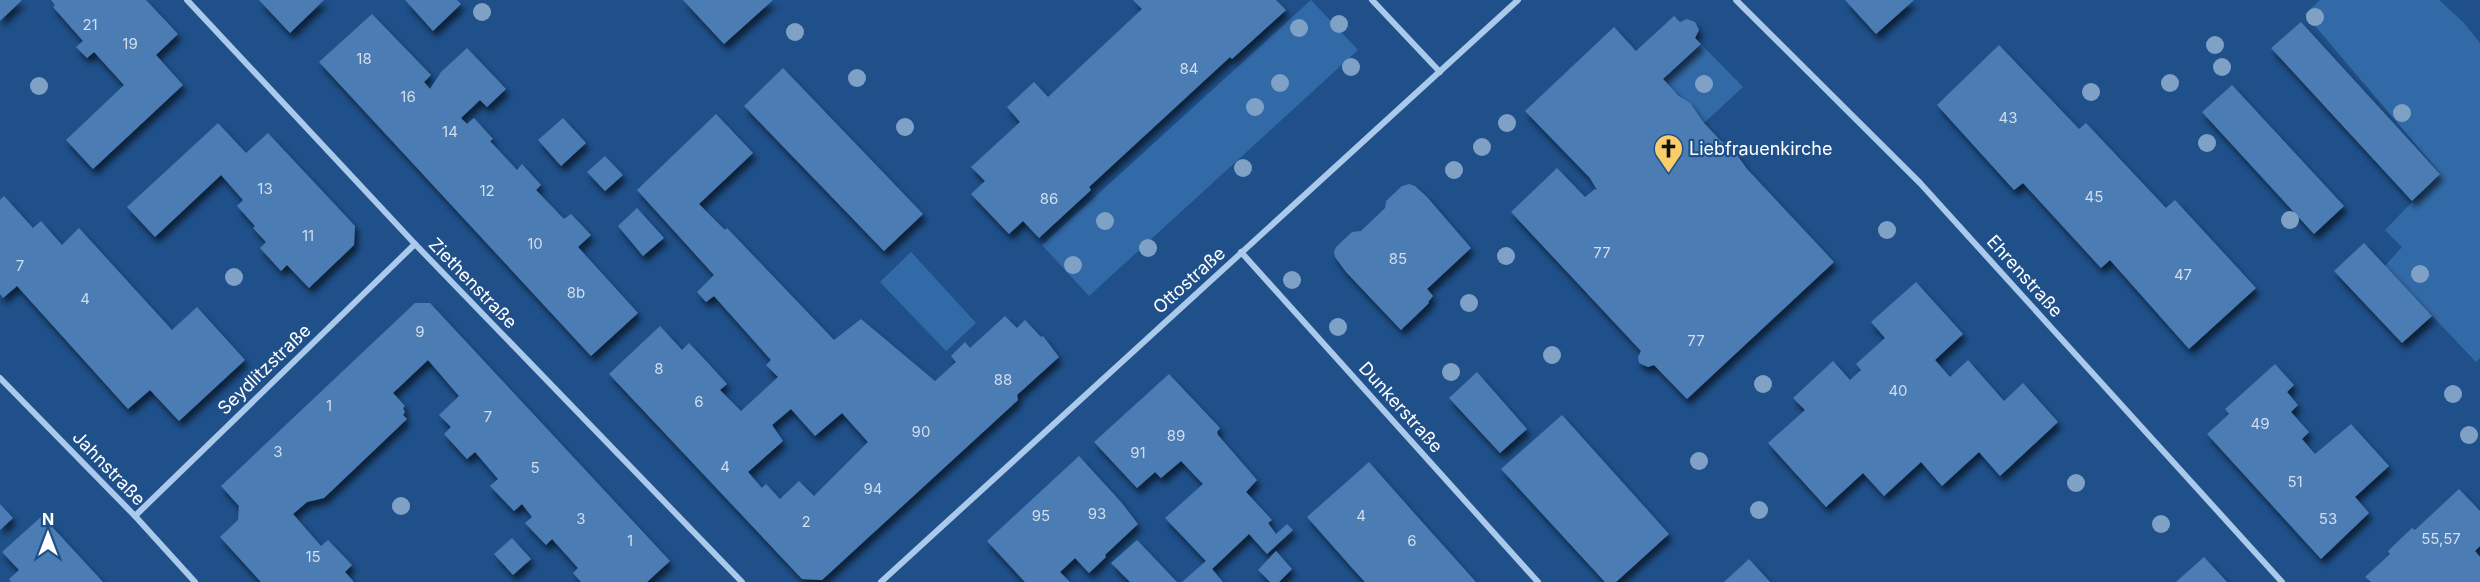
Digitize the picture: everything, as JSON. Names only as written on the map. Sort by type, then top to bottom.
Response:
[{"type":"street","name":"Ziethenstraße","points":[[187,0],[415,244],[742,582]]},
{"type":"street","points":[[1372,0],[1440,72]]},
{"type":"street","name":"Ottostraße","points":[[881,582],[1518,0]]},
{"type":"street","name":"Ehrenstraße","points":[[1736,0],[1920,183],[2282,582]]},
{"type":"street","name":"Seydlitzstraße","points":[[135,516],[415,244]]},
{"type":"street","name":"Dunkerstraße","points":[[1241,252],[1538,582]]},
{"type":"street","name":"Jahnstraße","points":[[0,378],[135,516],[195,582]]},
{"type":"shaded area","points":[[1311,0],[1358,50],[1089,296],[1042,245]]},
{"type":"shaded area","points":[[2320,0],[2439,0],[2463,22],[2480,43],[2480,358],[2476,362],[2385,266],[2402,247],[2385,230],[2440,173],[2305,14]]},
{"type":"shaded area","points":[[1701,44],[1743,87],[1704,123],[1663,79]]},
{"type":"shaded area","points":[[911,252],[976,323],[946,351],[880,282]]},
{"type":"building","points":[[0,0],[22,0],[0,21]]},
{"type":"building","points":[[51,0],[146,0],[178,34],[156,55],[183,85],[93,169],[66,140],[124,85],[94,52],[87,58],[76,47],[83,41],[53,7],[55,5]]},
{"type":"building","points":[[259,0],[324,0],[290,33]]},
{"type":"building","points":[[405,0],[457,0],[461,4],[433,31]]},
{"type":"building","points":[[683,0],[773,0],[724,44]]},
{"type":"building","points":[[1133,0],[1276,0],[1286,10],[1232,59],[1230,57],[1089,187],[1091,190],[1039,238],[1023,221],[1009,234],[971,194],[985,181],[971,167],[1020,122],[1007,107],[1034,82],[1048,97],[1142,9]]},
{"type":"building","points":[[1845,0],[1914,0],[1876,34]]},
{"type":"building","points":[[372,14],[431,75],[424,82],[430,89],[441,72],[467,48],[506,89],[487,107],[480,100],[461,118],[467,124],[474,118],[493,139],[490,141],[517,170],[522,164],[541,185],[536,190],[564,219],[571,214],[591,235],[578,247],[638,313],[591,356],[319,62]]},
{"type":"building","name":"Liebfrauenkirche","points":[[1674,16],[1680,22],[1687,19],[1695,22],[1699,30],[1695,38],[1701,44],[1663,79],[1679,96],[1690,103],[1704,123],[1721,141],[1732,148],[1747,169],[1834,262],[1687,399],[1654,365],[1648,367],[1639,363],[1638,357],[1641,351],[1511,212],[1557,168],[1585,197],[1595,189],[1597,190],[1590,178],[1525,111],[1614,27],[1636,51]]},
{"type":"building","points":[[2301,22],[2440,174],[2412,201],[2271,48]]},
{"type":"building","points":[[1999,45],[2079,129],[2086,123],[2166,208],[2175,200],[2256,288],[2189,349],[2110,260],[2101,268],[2023,183],[2014,190],[1937,105]]},
{"type":"building","points":[[783,68],[923,214],[884,251],[744,106]]},
{"type":"building","points":[[2232,85],[2344,206],[2314,234],[2202,112]]},
{"type":"building","points":[[716,114],[753,153],[699,204],[725,230],[727,228],[834,340],[861,319],[935,381],[956,362],[951,356],[965,342],[970,348],[1005,316],[1017,328],[1025,320],[1041,337],[1043,336],[1059,357],[1017,395],[1018,400],[822,580],[802,579],[609,374],[660,326],[682,350],[689,343],[727,384],[720,390],[741,411],[778,377],[766,365],[771,360],[714,296],[706,302],[697,292],[714,275],[637,190]],"holes":[[[791,409],[815,436],[842,413],[868,442],[814,496],[799,481],[780,499],[766,484],[762,488],[748,472],[783,441],[772,425]]]},
{"type":"building","points":[[563,118],[586,143],[561,166],[538,140]]},
{"type":"building","points":[[218,123],[246,153],[268,133],[355,226],[354,245],[309,288],[287,265],[281,271],[260,248],[266,242],[237,206],[243,200],[221,175],[155,237],[127,207]]},
{"type":"building","points":[[605,156],[623,175],[605,191],[587,172]]},
{"type":"building","points":[[1409,184],[1415,186],[1427,197],[1471,248],[1427,289],[1433,296],[1429,303],[1401,330],[1346,272],[1334,252],[1336,247],[1352,232],[1361,231],[1385,208],[1386,201],[1402,186]]},
{"type":"building","points":[[4,196],[33,228],[41,221],[62,245],[79,228],[172,330],[197,307],[245,360],[179,421],[150,390],[128,409],[17,286],[3,298],[0,294],[0,200]]},
{"type":"building","points":[[637,208],[664,238],[643,256],[618,226]]},
{"type":"building","points":[[2364,243],[2432,316],[2402,343],[2334,271]]},
{"type":"building","points":[[1916,282],[1963,334],[1935,360],[1950,377],[1968,360],[2004,401],[2023,383],[2058,422],[2000,476],[1979,452],[1942,486],[1921,462],[1884,496],[1863,473],[1826,507],[1768,443],[1805,410],[1793,398],[1833,361],[1850,380],[1861,370],[1856,364],[1885,338],[1871,322]]},
{"type":"building","points":[[415,303],[430,303],[670,561],[647,582],[581,582],[573,573],[578,568],[552,539],[546,545],[525,523],[532,517],[522,504],[514,511],[490,486],[498,479],[475,452],[467,459],[444,434],[451,427],[439,415],[459,396],[428,360],[393,393],[405,406],[403,415],[407,419],[324,498],[307,502],[293,514],[321,546],[328,540],[352,565],[345,572],[354,582],[261,582],[220,537],[238,520],[239,506],[221,486]]},
{"type":"building","points":[[2275,364],[2294,385],[2287,392],[2298,405],[2291,412],[2309,432],[2302,439],[2315,454],[2351,424],[2389,466],[2355,497],[2369,513],[2321,559],[2207,434],[2229,414],[2225,409]]},
{"type":"building","points":[[1477,372],[1527,429],[1500,453],[1449,398]]},
{"type":"building","points":[[1169,374],[1220,428],[1218,435],[1257,480],[1246,492],[1272,520],[1268,523],[1276,534],[1287,524],[1293,530],[1267,554],[1249,534],[1212,569],[1223,582],[1182,582],[1206,561],[1165,518],[1203,484],[1181,461],[1161,478],[1155,472],[1137,488],[1094,442]]},
{"type":"building","points":[[1562,415],[1669,534],[1616,582],[1605,582],[1501,469]]},
{"type":"building","points":[[1079,456],[1138,524],[1089,573],[1075,558],[1060,572],[1070,582],[1025,582],[987,541]]},
{"type":"building","points":[[1369,462],[1476,582],[1365,582],[1353,569],[1307,517]]},
{"type":"building","points":[[2459,489],[2480,511],[2480,546],[2475,551],[2480,557],[2480,582],[2371,582],[2365,577],[2390,554],[2388,551],[2412,528],[2415,530]]},
{"type":"building","points":[[0,504],[13,518],[0,530]]},
{"type":"building","points":[[42,516],[103,582],[11,582],[9,579],[19,570],[2,552]]},
{"type":"building","points":[[512,538],[531,559],[513,575],[494,554]]},
{"type":"building","points":[[1137,540],[1177,582],[1130,582],[1111,563]]},
{"type":"building","points":[[1276,551],[1292,569],[1279,582],[1270,582],[1258,570]]},
{"type":"building","points":[[2204,557],[2227,582],[2176,582]]},
{"type":"building","points":[[1749,559],[1770,582],[1724,582]]},
{"type":"place","name":"Liebfrauenkirche","points":[[1668,174]]}]
